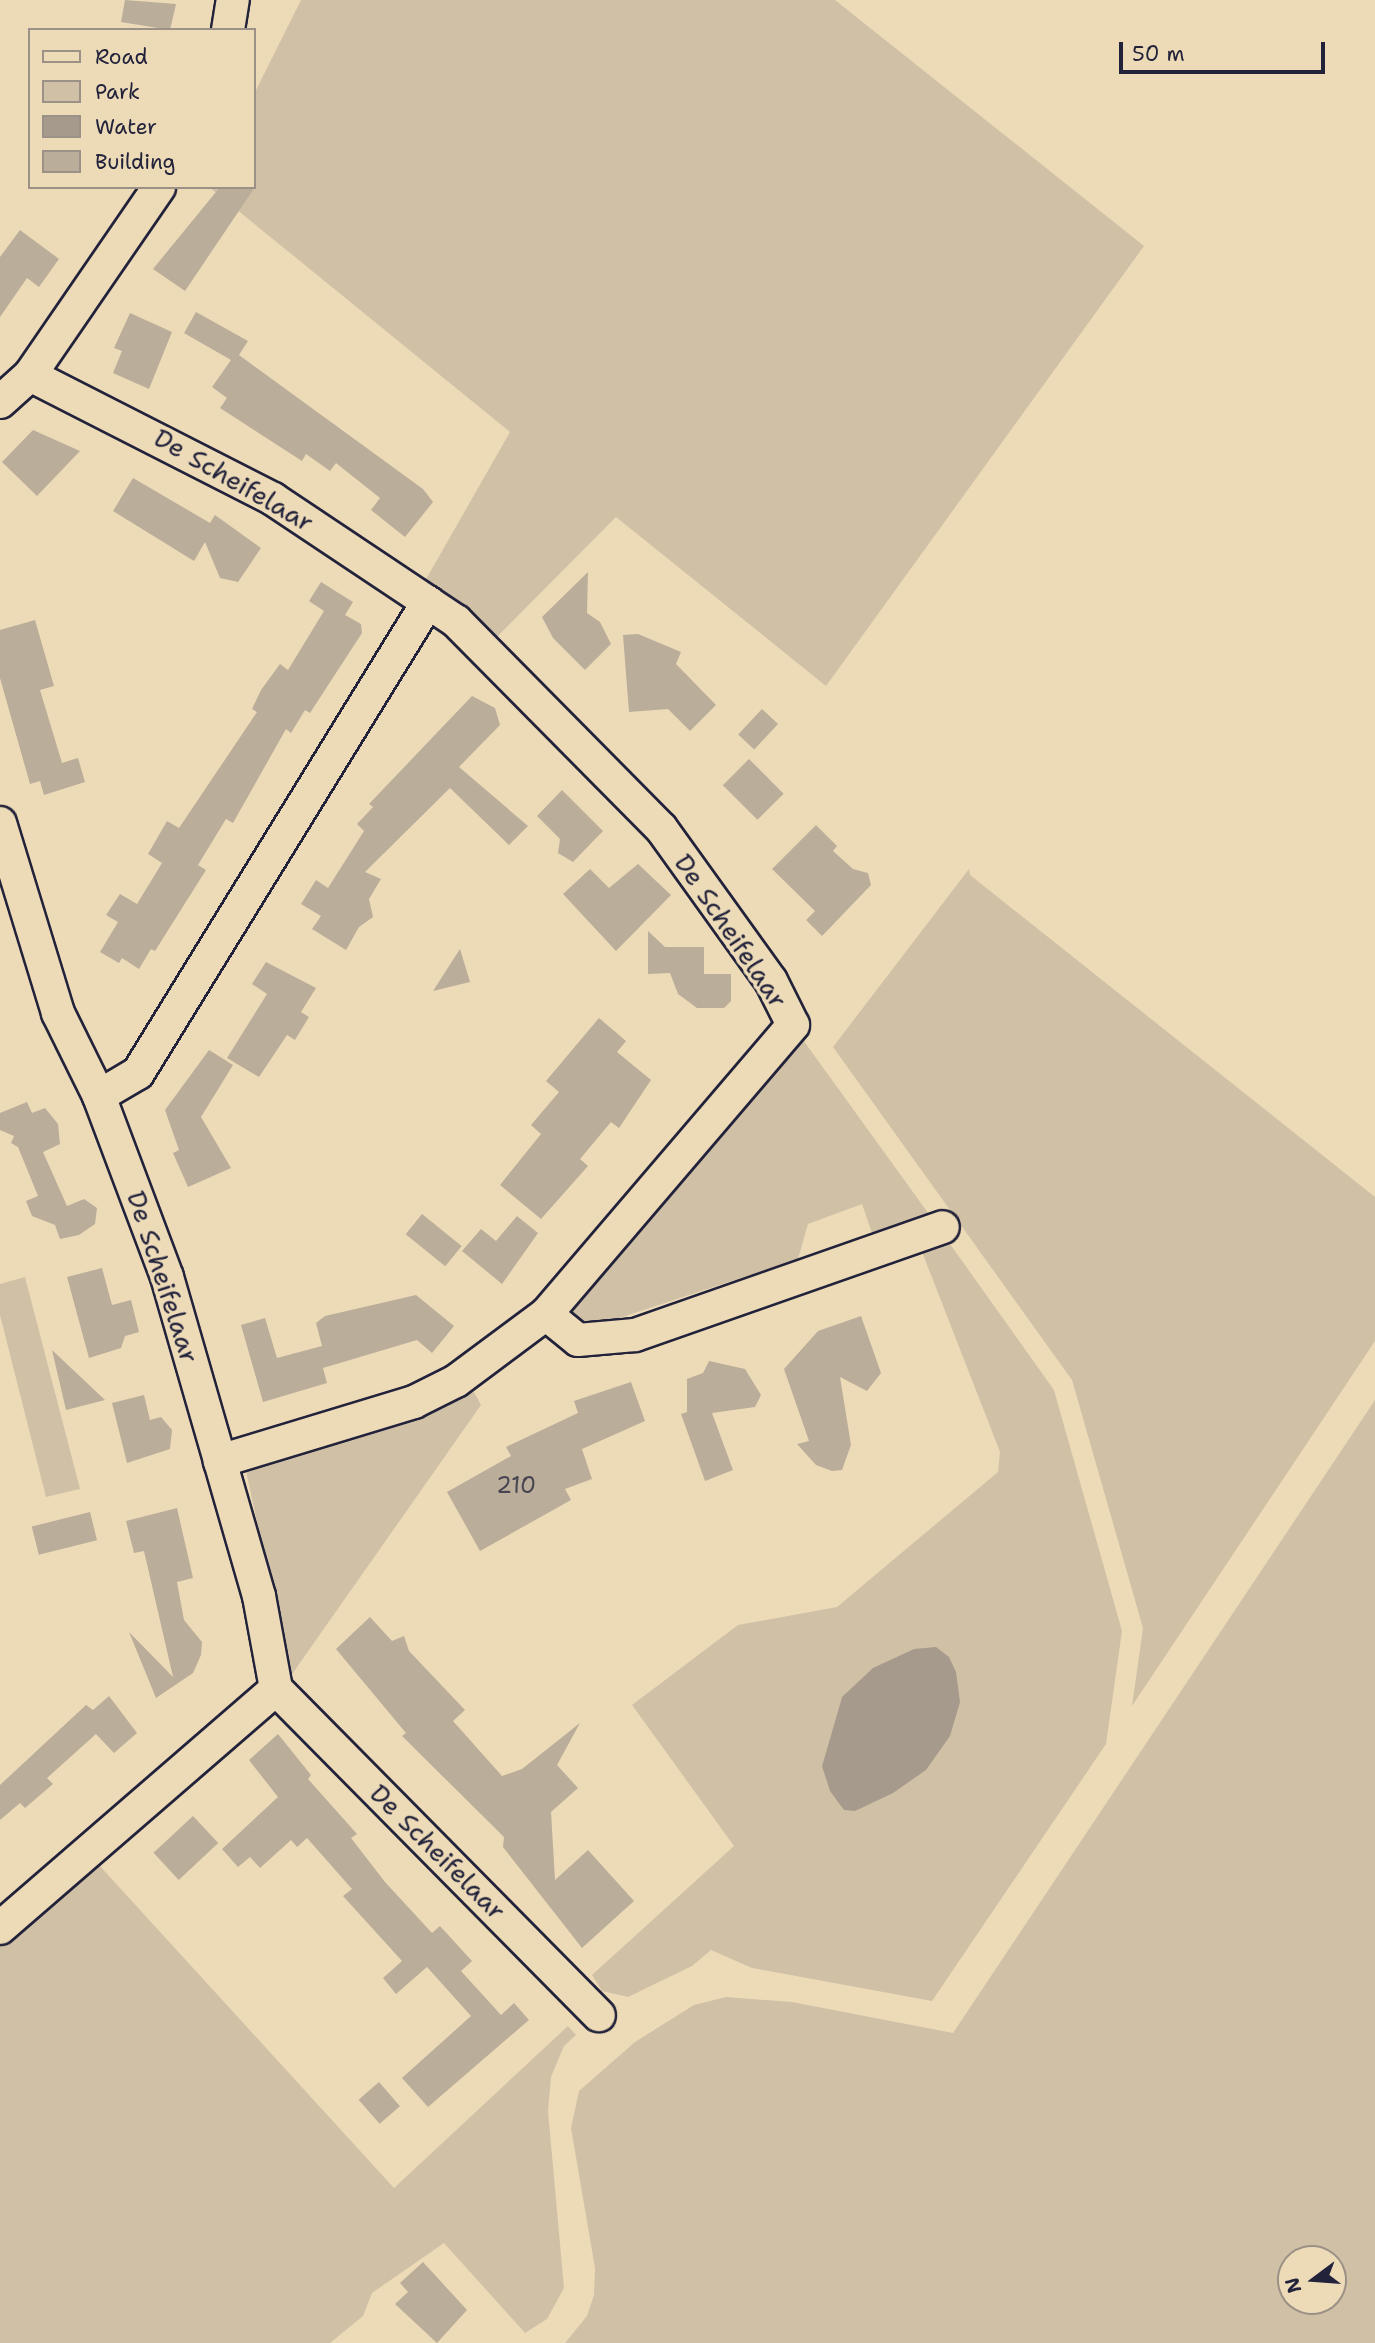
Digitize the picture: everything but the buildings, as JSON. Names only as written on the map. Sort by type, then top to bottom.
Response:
[{"type":"street","points":[[228,28],[233,0]]},
{"type":"street","points":[[0,402],[30,375],[158,189]]},
{"type":"street","name":"De Scheifelaar","points":[[30,375],[274,499],[456,621],[661,828],[771,981],[793,1026],[546,1314],[456,1381],[414,1402],[220,1461]]},
{"type":"street","points":[[99,1096],[138,1073],[428,602]]},
{"type":"street","name":"De Scheifelaar","points":[[0,824],[58,1013],[99,1096],[167,1277],[259,1596],[276,1689],[599,2015]]},
{"type":"street","points":[[546,1314],[578,1340],[635,1335],[943,1227]]},
{"type":"street","points":[[0,1928],[276,1689]]},
{"type":"green space","points":[[301,0],[835,0],[1144,246],[826,686],[616,517],[486,648],[417,595],[510,432],[211,189],[256,189],[256,90]]},
{"type":"green space","points":[[969,869],[970,875],[1375,1197],[1375,1341],[1132,1706],[1143,1628],[1072,1380],[833,1047]]},
{"type":"green space","points":[[793,1026],[931,1217],[873,1236],[862,1204],[808,1224],[798,1259],[589,1328],[566,1318],[556,1299]]},
{"type":"green space","points":[[940,1230],[1054,1390],[1122,1631],[1106,1744],[932,2001],[752,1968],[711,1950],[692,1966],[628,1997],[602,1991],[592,1975],[734,1846],[632,1705],[738,1625],[837,1607],[998,1472],[1000,1452],[917,1239]],"holes":[[[842,1697],[864,1806],[855,1811],[822,1766]]]},
{"type":"green space","points":[[25,1277],[80,1489],[46,1497],[0,1315],[0,1284]]},
{"type":"green space","points":[[474,1392],[481,1405],[290,1677],[245,1466],[268,1451]]},
{"type":"green space","points":[[1375,1400],[1375,2343],[565,2343],[587,2316],[594,2295],[595,2268],[571,2128],[579,2091],[635,2042],[694,2005],[726,1997],[792,2002],[953,2033]]},
{"type":"green space","points":[[88,1853],[394,2188],[568,2026],[576,2035],[564,2046],[551,2077],[548,2111],[564,2288],[547,2319],[525,2333],[444,2243],[372,2293],[363,2316],[330,2343],[0,2343],[0,1935]]},
{"type":"water","points":[[936,1647],[949,1657],[956,1672],[960,1702],[950,1736],[926,1770],[893,1793],[855,1811],[844,1810],[830,1791],[822,1766],[842,1697],[873,1668],[914,1649]]}]
